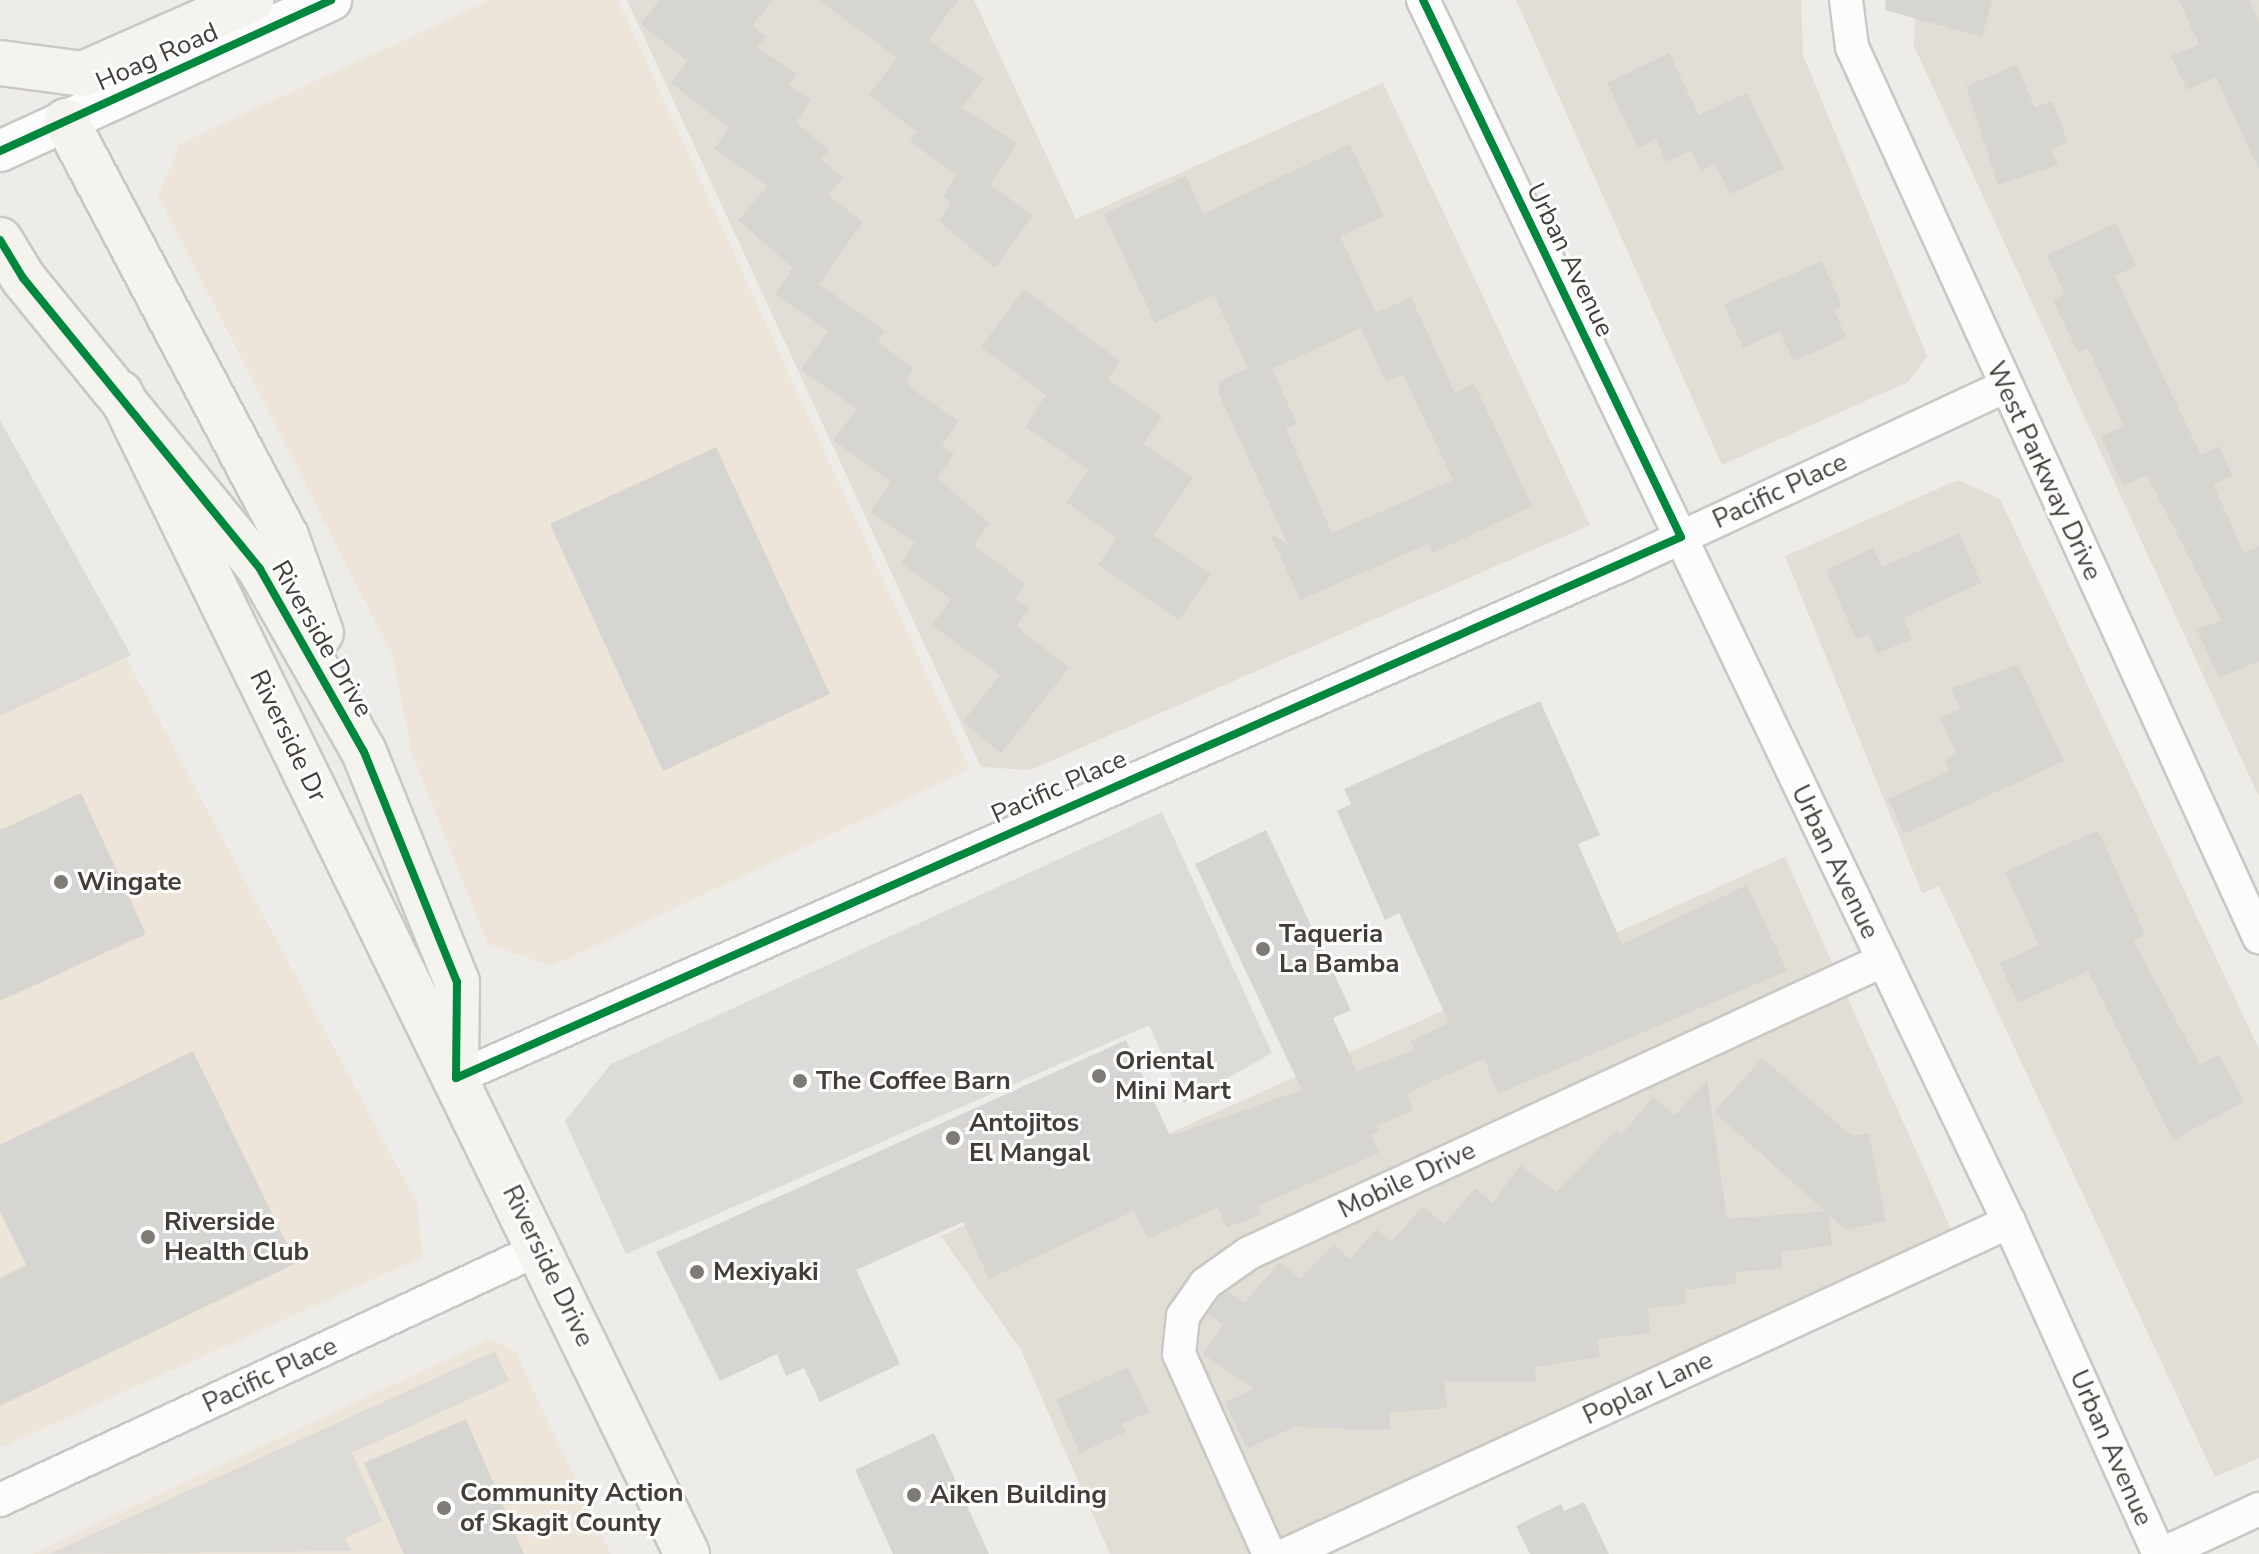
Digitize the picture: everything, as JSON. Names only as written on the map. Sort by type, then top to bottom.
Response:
[{"type":"main road","points":[[0,63],[83,74],[251,0]]},
{"type":"main road","points":[[66,121],[286,536],[364,752]]},
{"type":"main road","name":"Riverside Drive","points":[[0,240],[23,278],[120,393],[260,569],[364,752],[457,982],[456,1078],[687,1554]]},
{"type":"main road","name":"Riverside Dr","points":[[120,393],[456,1078]]},
{"type":"street","name":"Hoag Road","points":[[0,151],[331,0]]},
{"type":"street","name":"Urban Avenue","points":[[1423,0],[2009,1222],[2160,1554]]},
{"type":"street","name":"West Parkway Drive","points":[[1846,0],[1852,47],[2259,937]]},
{"type":"street","name":"Pacific Place","points":[[456,1078],[1681,537],[2005,386]]},
{"type":"street","name":"Mobile Drive","points":[[1269,1554],[1179,1354],[1183,1316],[1205,1284],[1249,1253],[1884,960]]},
{"type":"street","name":"Poplar Lane","points":[[1287,1554],[2009,1222]]},
{"type":"street","name":"Pacific Place","points":[[0,1500],[539,1249]]},
{"type":"street","points":[[2160,1554],[2259,1509]]},
{"type":"shaded area","points":[[491,0],[618,0],[970,769],[552,966],[488,944],[411,751],[393,656],[158,195],[181,143]]},
{"type":"shaded area","points":[[627,0],[974,0],[1076,219],[1383,83],[1590,525],[1030,770],[981,767]]},
{"type":"shaded area","points":[[1516,0],[1801,0],[1803,55],[1927,356],[1908,382],[1722,465]]},
{"type":"shaded area","points":[[1915,0],[2259,0],[2259,797],[1914,46]]},
{"type":"shaded area","points":[[0,420],[131,655],[0,716]]},
{"type":"shaded area","points":[[0,421],[418,1205],[422,1257],[0,1448]]},
{"type":"shaded area","points":[[1958,480],[2000,499],[2259,1049],[2259,1458],[2215,1477],[1939,886],[1922,893],[1785,556]]},
{"type":"shaded area","points":[[1162,812],[1272,1053],[1184,1103],[1149,1025],[626,1254],[565,1121],[611,1064]]},
{"type":"shaded area","points":[[1785,857],[1954,1236],[1251,1554],[1110,1554],[1021,1350],[941,1236]]},
{"type":"shaded area","points":[[491,1339],[515,1351],[611,1554],[32,1554]]},
{"type":"shaded area","points":[[495,1351],[509,1381],[352,1453],[382,1521],[345,1538],[351,1551],[49,1554]]},
{"type":"building","points":[[660,0],[773,0],[752,26],[766,37],[757,47],[797,74],[789,85],[811,100],[796,122],[829,150],[821,159],[843,178],[828,195],[863,222],[819,284],[885,331],[878,342],[914,369],[906,379],[912,389],[959,421],[942,446],[954,454],[937,478],[989,523],[974,545],[1026,584],[1015,598],[1029,609],[1016,626],[1069,668],[1001,753],[963,722],[1000,675],[932,625],[951,599],[901,563],[915,543],[870,512],[891,482],[833,440],[857,409],[801,370],[828,331],[775,294],[793,268],[738,220],[768,186],[714,149],[729,128],[671,83],[688,61],[640,24]]},
{"type":"building","points":[[819,0],[958,0],[928,40],[984,78],[962,108],[1017,143],[990,185],[1033,215],[995,268],[939,221],[951,202],[943,196],[956,174],[910,142],[917,132],[869,95],[897,58]]},
{"type":"building","points":[[1886,0],[1992,0],[1982,37],[1885,10]]},
{"type":"building","points":[[2179,0],[2249,0],[2259,22],[2259,170],[2216,77],[2187,90],[2171,56],[2199,44]]},
{"type":"building","points":[[1669,53],[1699,115],[1747,93],[1784,169],[1730,194],[1715,164],[1701,171],[1691,150],[1666,162],[1656,139],[1638,148],[1607,83]]},
{"type":"building","points":[[2017,65],[2035,108],[2052,101],[2068,142],[2051,149],[2058,165],[1998,185],[1966,86]]},
{"type":"building","points":[[1350,144],[1384,216],[1340,236],[1376,313],[1411,297],[1455,393],[1474,383],[1532,506],[1433,553],[1428,544],[1300,600],[1270,533],[1288,545],[1219,394],[1219,381],[1248,368],[1214,295],[1155,323],[1104,214],[1186,176],[1203,214]],"holes":[[[1361,328],[1386,382],[1403,374],[1453,480],[1332,533],[1286,429],[1297,424],[1272,369]]]},
{"type":"building","points":[[2116,223],[2136,266],[2115,276],[2201,455],[2219,446],[2232,475],[2213,484],[2244,553],[2259,546],[2259,661],[2219,678],[2197,630],[2221,620],[2147,475],[2123,486],[2101,436],[2124,426],[2088,348],[2078,353],[2053,300],[2065,294],[2047,255]]},
{"type":"building","points":[[1822,261],[1842,306],[1834,309],[1846,338],[1793,361],[1780,331],[1743,348],[1724,304]]},
{"type":"building","points":[[1024,289],[1120,361],[1108,379],[1162,417],[1143,444],[1193,478],[1153,535],[1211,574],[1179,620],[1098,565],[1117,538],[1066,502],[1089,470],[1025,427],[1046,395],[981,347]]},
{"type":"building","points":[[716,447],[830,694],[663,771],[550,524]]},
{"type":"building","points":[[1959,533],[1981,583],[1903,618],[1912,639],[1877,654],[1868,634],[1856,639],[1826,570],[1873,548],[1882,567]]},
{"type":"building","points":[[2018,665],[2064,761],[1904,834],[1888,799],[1950,771],[1945,759],[1956,753],[1940,718],[1960,709],[1951,688]]},
{"type":"building","points":[[1540,701],[1600,835],[1578,844],[1622,944],[1747,885],[1787,971],[1498,1094],[1484,1058],[1406,1094],[1413,1111],[1377,1125],[1379,1131],[1371,1135],[1379,1153],[1258,1206],[1261,1214],[1227,1228],[1218,1207],[1148,1239],[1134,1211],[989,1279],[963,1222],[856,1270],[900,1364],[820,1402],[804,1368],[786,1376],[777,1354],[720,1381],[656,1252],[1126,1040],[1170,1136],[1302,1090],[1195,864],[1266,830],[1351,1010],[1333,1018],[1357,1071],[1414,1050],[1410,1041],[1449,1023],[1399,913],[1385,920],[1337,811],[1351,804],[1344,789]]},
{"type":"building","name":"Wingate","points":[[81,793],[146,934],[0,1001],[0,830]]},
{"type":"building","points":[[2098,830],[2145,935],[2133,940],[2200,1065],[2219,1054],[2244,1102],[2173,1140],[2088,971],[2018,1003],[2000,963],[2039,945],[2005,872]]},
{"type":"building","name":"Riverside Health Club","points":[[193,1051],[296,1263],[0,1406],[0,1278],[26,1265],[0,1211],[0,1145]]},
{"type":"building","points":[[1762,1058],[1852,1136],[1869,1133],[1886,1221],[1846,1230],[1828,1214],[1832,1245],[1781,1252],[1782,1268],[1735,1272],[1737,1283],[1685,1290],[1687,1303],[1648,1309],[1650,1333],[1597,1339],[1600,1357],[1535,1367],[1536,1381],[1444,1381],[1447,1408],[1390,1413],[1390,1430],[1294,1427],[1247,1449],[1225,1402],[1254,1389],[1203,1354],[1223,1325],[1208,1314],[1219,1298],[1228,1291],[1244,1303],[1280,1262],[1300,1279],[1334,1244],[1350,1259],[1376,1229],[1391,1242],[1423,1206],[1444,1224],[1476,1188],[1493,1203],[1520,1165],[1557,1192],[1616,1130],[1621,1135],[1653,1097],[1675,1115],[1707,1080],[1727,1219],[1825,1211],[1714,1112]]},
{"type":"building","points":[[1128,1367],[1149,1412],[1122,1424],[1125,1432],[1080,1453],[1056,1400]]},
{"type":"building","name":"Community Action of Skagit County","points":[[466,1419],[524,1554],[404,1554],[364,1463]]},
{"type":"building","name":"Aiken Building","points":[[934,1433],[989,1554],[893,1554],[855,1470]]},
{"type":"building","points":[[1584,1502],[1609,1554],[1530,1554],[1516,1526],[1561,1504],[1564,1511]]},
{"type":"cycle path","points":[[0,151],[331,0]]},
{"type":"cycle path","points":[[0,240],[23,278],[260,569],[364,752],[457,982],[456,1078],[1681,537],[1423,0]]},
{"type":"place","name":"Wingate","points":[[61,882]]},
{"type":"place","name":"Taqueria La Bamba","points":[[1263,949]]},
{"type":"place","name":"Oriental Mini Mart","points":[[1099,1076]]},
{"type":"place","name":"The Coffee Barn","points":[[800,1081]]},
{"type":"place","name":"Antojitos El Mangal","points":[[953,1138]]},
{"type":"place","name":"Riverside Health Club","points":[[148,1237]]},
{"type":"place","name":"Mexiyaki","points":[[697,1272]]},
{"type":"place","name":"Aiken Building","points":[[914,1495]]},
{"type":"place","name":"Community Action of Skagit County","points":[[444,1508]]}]
